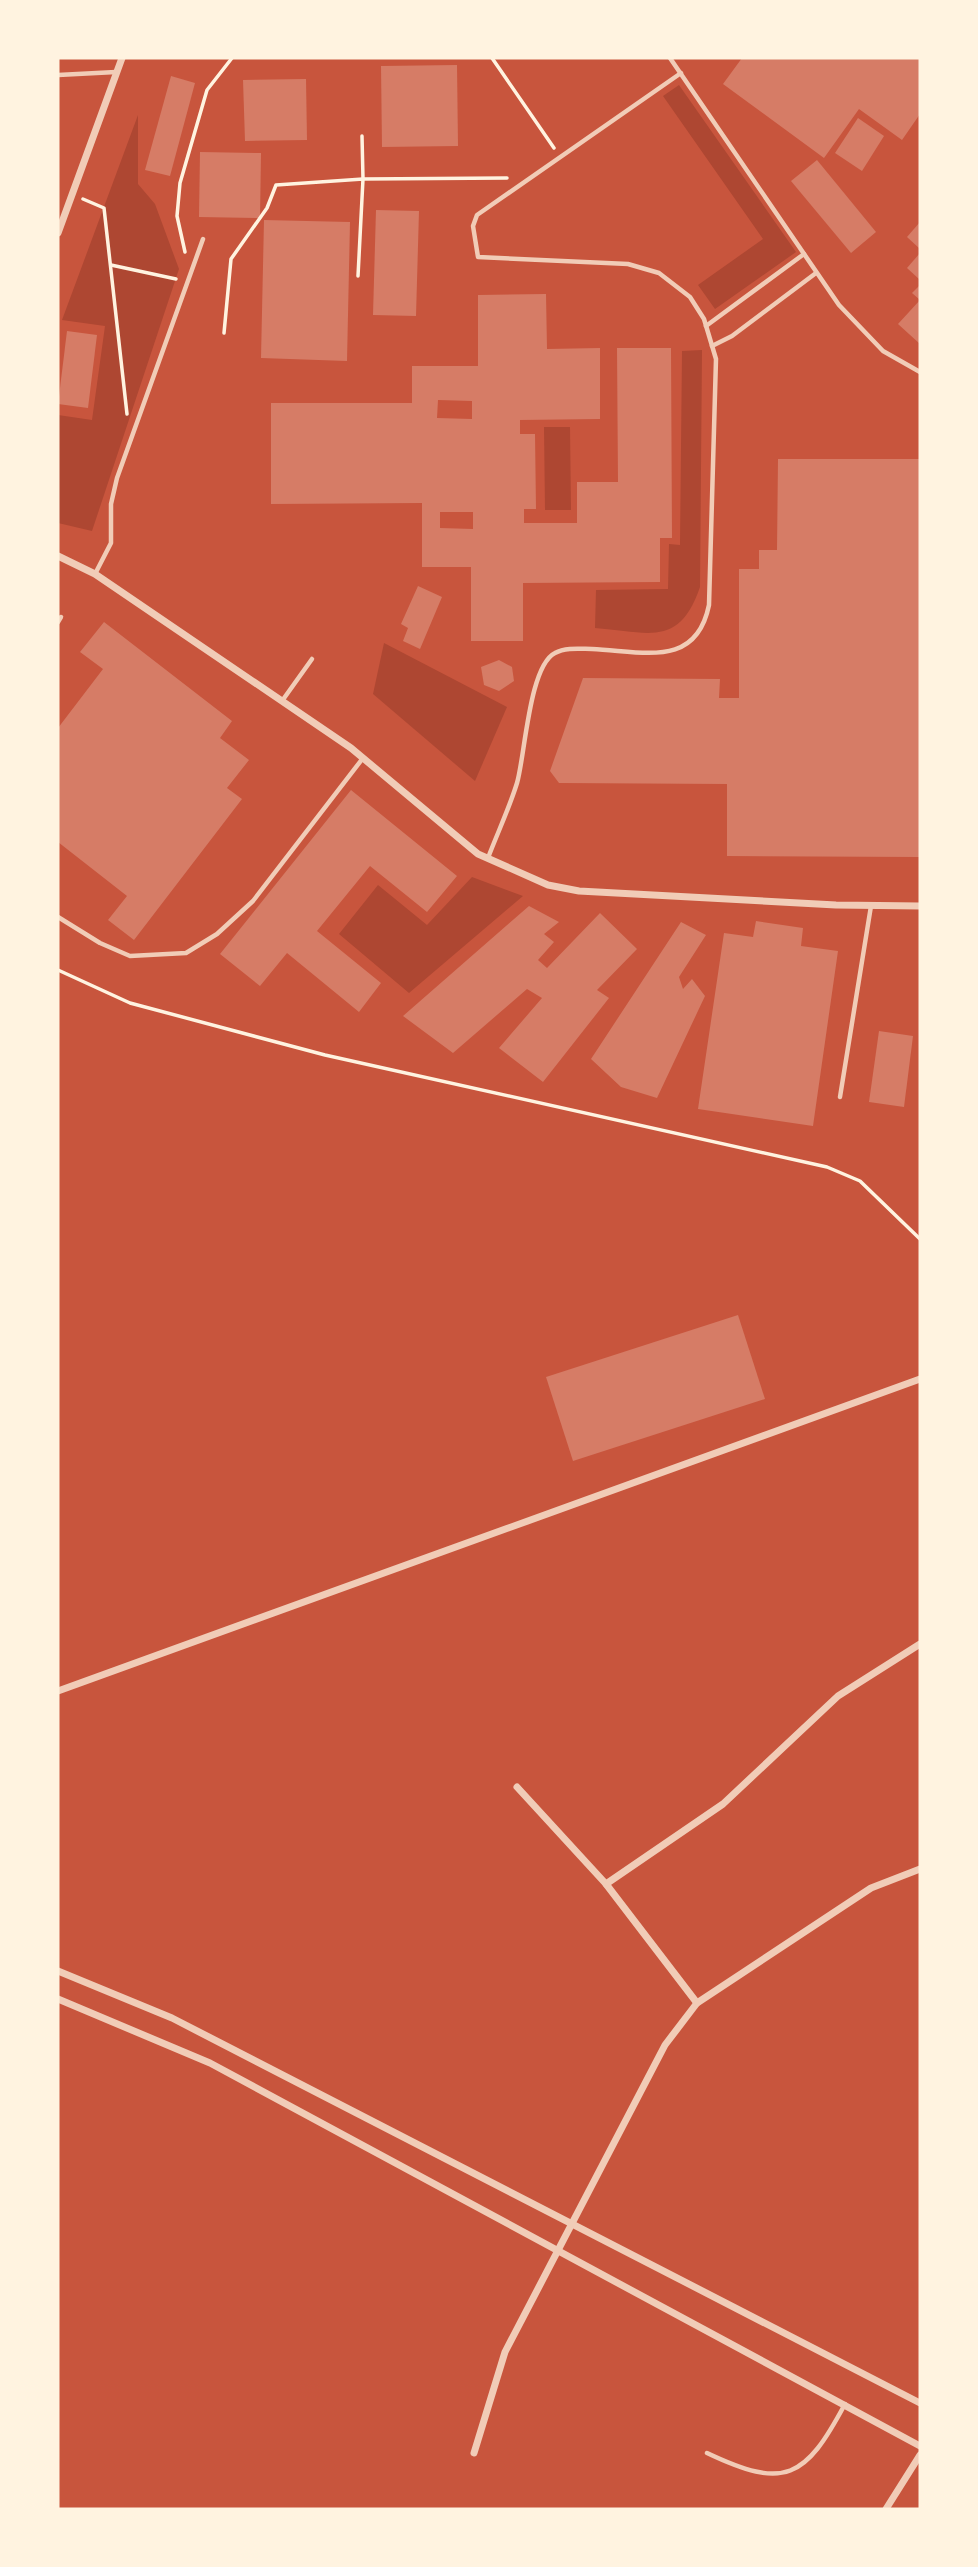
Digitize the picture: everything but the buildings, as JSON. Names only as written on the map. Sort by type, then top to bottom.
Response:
[{"type":"street","points":[[58,233],[122,58]]},
{"type":"street","points":[[58,558],[95,574],[363,758],[488,858],[548,885],[579,891],[871,906],[920,906]]},
{"type":"street","points":[[58,1691],[920,1380]]},
{"type":"street","points":[[606,1884],[723,1804],[838,1696],[920,1644]]},
{"type":"street","points":[[517,1787],[606,1884],[697,2003]]},
{"type":"street","points":[[474,2453],[505,2352],[665,2045],[697,2003],[871,1888],[920,1870]]},
{"type":"street","points":[[58,1972],[172,2018],[920,2403]]},
{"type":"street","points":[[58,1999],[210,2063],[920,2446]]},
{"type":"street","points":[[886,2509],[920,2455]]},
{"type":"lane","points":[[670,58],[848,315],[883,351],[920,372]]},
{"type":"lane","points":[[58,75],[117,72]]},
{"type":"lane","points":[[488,858],[517,782],[532,705],[548,657],[557,652],[577,649],[664,652],[694,642],[705,628],[709,605],[716,359],[706,326],[690,297],[659,273],[628,264],[478,257],[473,226],[477,215],[681,73]]},
{"type":"lane","points":[[95,574],[111,543],[111,503],[117,478],[203,239]]},
{"type":"lane","points":[[706,326],[804,254]]},
{"type":"lane","points":[[712,346],[732,336],[816,272]]},
{"type":"lane","points":[[282,702],[312,659]]},
{"type":"lane","points":[[58,917],[100,943],[130,956],[186,953],[217,934],[253,901],[363,758]]},
{"type":"lane","points":[[840,1097],[871,906]]},
{"type":"lane","points":[[707,2453],[743,2470],[770,2475],[795,2469],[822,2447],[845,2404]]},
{"type":"path","points":[[194,264],[184,251],[177,216],[180,183],[207,90],[232,58]]},
{"type":"path","points":[[495,59],[560,157]]},
{"type":"path","points":[[358,276],[363,179],[362,136]]},
{"type":"path","points":[[224,333],[231,259],[267,208],[276,185],[363,179],[530,178]]},
{"type":"path","points":[[72,194],[104,208],[127,415]]},
{"type":"path","points":[[110,265],[188,282]]},
{"type":"path","points":[[58,970],[131,1003],[312,1052],[827,1167],[860,1181],[920,1239]]},
{"type":"shaded area","points":[[679,85],[796,252],[715,309],[698,285],[763,239],[663,96]]},
{"type":"shaded area","points":[[138,115],[138,184],[155,204],[179,269],[92,531],[58,523],[58,415],[92,420],[105,326],[62,320]]},
{"type":"shaded area","points":[[702,350],[700,587],[692,606],[672,628],[646,633],[595,628],[596,590],[668,589],[669,544],[680,545],[682,351]]},
{"type":"shaded area","points":[[544,427],[570,427],[571,510],[545,510]]},
{"type":"shaded area","points":[[384,643],[507,707],[475,781],[373,694]]},
{"type":"shaded area","points":[[472,877],[523,896],[409,993],[339,934],[378,885],[427,925]]}]
